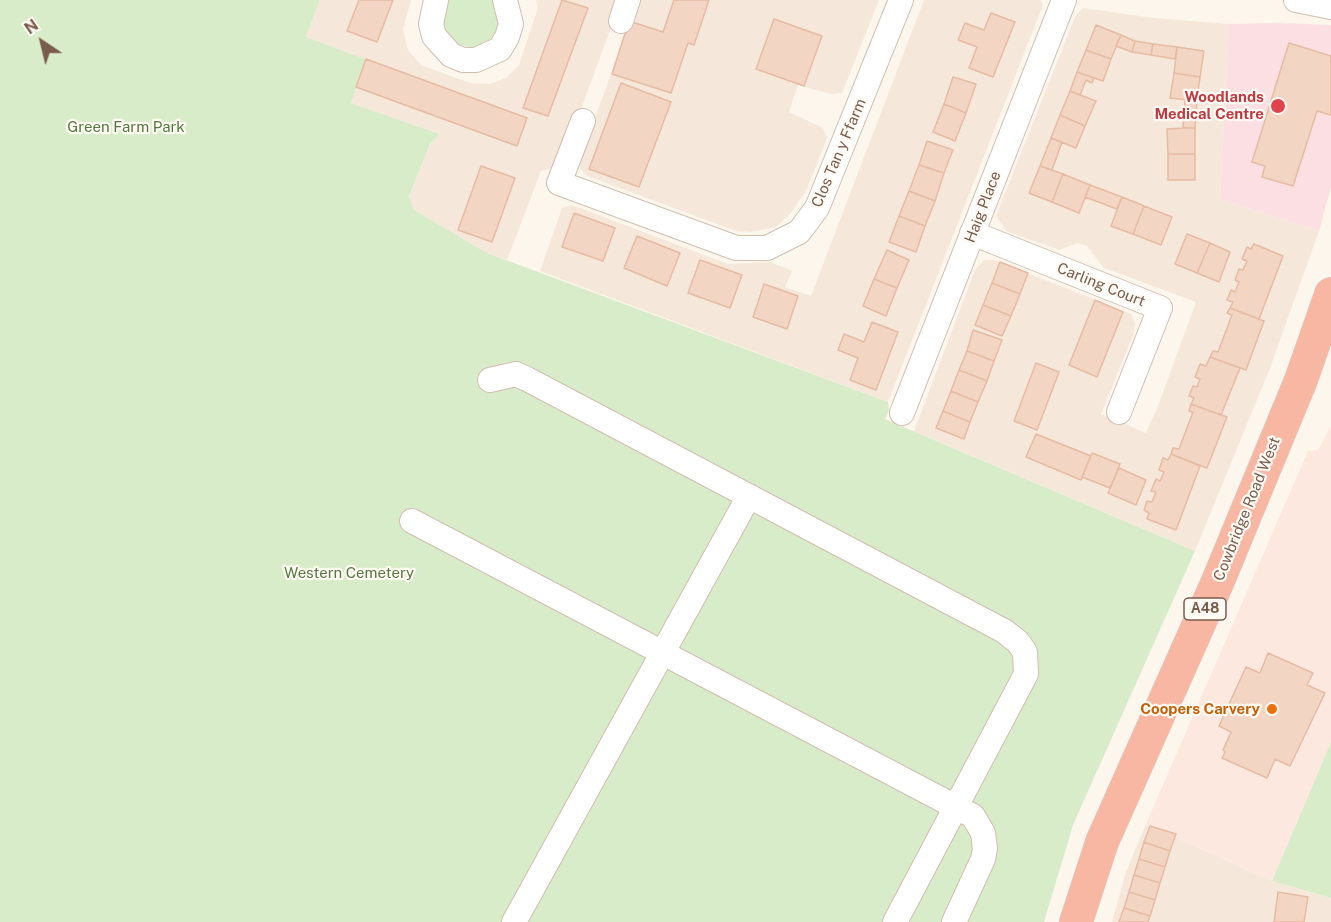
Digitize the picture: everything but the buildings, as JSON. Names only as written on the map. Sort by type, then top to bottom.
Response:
[{"type":"highway","name":"Cowbridge Road West","points":[[1077,922],[1102,843],[1218,581],[1301,380],[1331,294]]},
{"type":"street","points":[[436,0],[430,24],[437,42],[451,55],[463,60],[476,60],[500,49],[507,37],[511,24],[505,0]]},
{"type":"street","name":"Clos Tan y Ffarm","points":[[583,121],[559,183],[735,248],[767,248],[783,242],[799,231],[818,208],[901,0]]},
{"type":"street","name":"Haig Place","points":[[902,414],[1064,0]]},
{"type":"street","points":[[1296,0],[1331,7]]},
{"type":"street","name":"Carling Court","points":[[972,233],[1160,308],[1119,412]]},
{"type":"street","points":[[490,380],[506,374],[516,374],[527,379],[1004,631],[1018,642],[1027,662],[1026,674],[895,922]]},
{"type":"street","points":[[514,922],[749,496]]},
{"type":"street","points":[[412,521],[662,654],[957,806],[978,822],[983,833],[985,849],[984,859],[954,922]]},
{"type":"shaded area","points":[[320,0],[411,0],[403,29],[408,50],[421,65],[470,83],[490,84],[506,78],[519,65],[538,8],[536,0],[621,0],[560,167],[541,171],[507,260],[487,253],[414,210],[409,198],[430,144],[440,134],[351,103],[366,59],[306,37]]},
{"type":"shaded area","points":[[638,0],[879,0],[842,93],[831,94],[798,85],[789,112],[823,128],[827,138],[807,189],[791,213],[776,227],[751,232],[736,231],[587,176],[580,168],[581,156]]},
{"type":"shaded area","points":[[924,0],[1040,0],[1043,5],[888,402],[540,271],[562,208],[572,205],[728,264],[770,262],[792,271],[785,287],[811,296]]},
{"type":"shaded area","points":[[1083,8],[1154,18],[1229,24],[1220,199],[1319,231],[1270,368],[1195,551],[914,431],[975,270],[984,260],[995,260],[1131,314],[1135,323],[1134,333],[1101,414],[1146,433],[1158,406],[1196,302],[1104,268],[1087,246],[1078,243],[1059,250],[1006,231],[996,216],[1075,17]]},
{"type":"shaded area","name":"Woodlands Medical Centre","points":[[1229,24],[1331,25],[1331,187],[1319,231],[1220,199]]},
{"type":"shaded area","points":[[1331,426],[1331,742],[1272,881],[1146,824],[1308,451],[1318,450]]},
{"type":"shaded area","points":[[1146,824],[1272,881],[1331,898],[1331,922],[1112,922],[1126,872]]},
{"type":"green space","name":"Western Cemetery","points":[[0,0],[320,0],[306,37],[366,59],[351,103],[440,134],[430,144],[409,197],[414,210],[487,253],[888,402],[889,410],[885,419],[1195,551],[1073,825],[1044,922],[0,922]]},
{"type":"green space","points":[[449,0],[493,0],[497,6],[500,24],[491,40],[474,48],[456,44],[444,29],[442,20]]},
{"type":"green space","points":[[1331,742],[1331,898],[1272,881]]},
{"type":"place","name":"Woodlands Medical Centre","points":[[1278,106]]},
{"type":"place","name":"Coopers Carvery","points":[[1272,709]]},
{"type":"park label","name":"Green Farm Park","points":[[126,127]]}]
